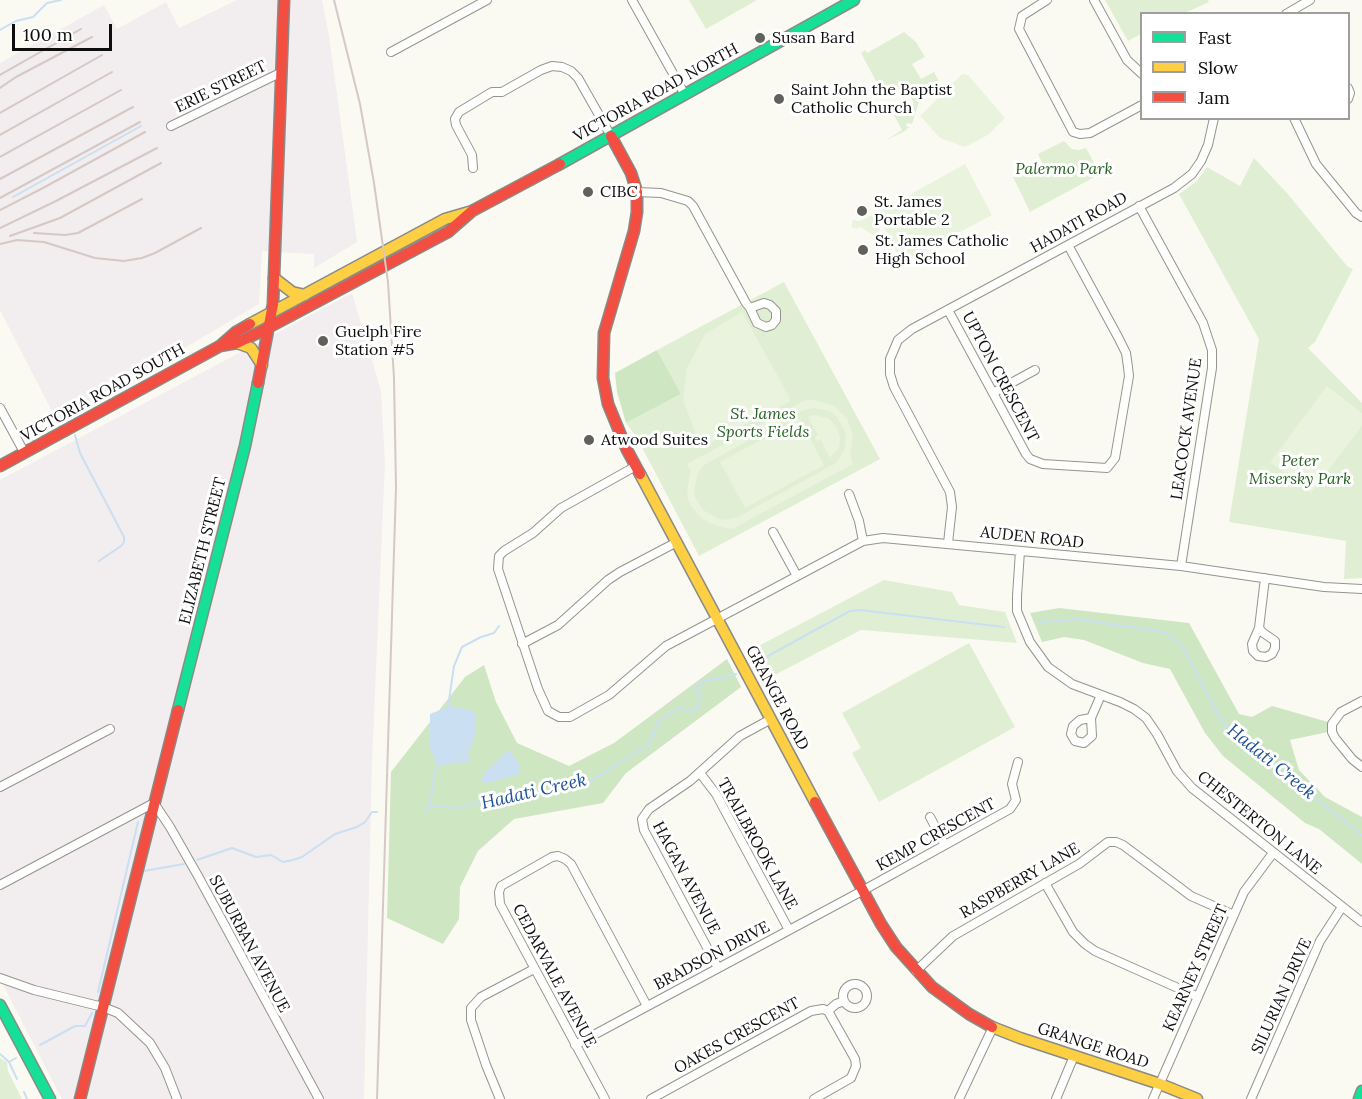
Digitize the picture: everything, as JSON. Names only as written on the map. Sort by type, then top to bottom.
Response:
[{"type":"main road","name":"ELIZABETH STREET","points":[[80,1099],[245,446],[262,365],[271,314],[274,278],[284,0]]},
{"type":"main road","name":"VICTORIA ROAD NORTH","points":[[387,250],[445,219],[472,211],[854,0]]},
{"type":"main road","name":"GRANGE ROAD","points":[[611,136],[631,172],[637,192],[637,212],[634,231],[607,317],[603,378],[608,404],[636,466],[717,619],[862,891],[896,947],[916,970],[948,1000],[993,1027],[1160,1084],[1197,1099]]},
{"type":"main road","name":"VICTORIA ROAD NORTH","points":[[389,262],[448,232],[472,211]]},
{"type":"main road","name":"VICTORIA ROAD SOUTH","points":[[0,466],[220,346],[236,332],[387,250]]},
{"type":"main road","name":"VICTORIA ROAD SOUTH","points":[[220,346],[237,342],[268,327],[389,262]]},
{"type":"main road","points":[[274,278],[292,292],[305,295]]},
{"type":"main road","points":[[237,342],[251,348],[262,365]]},
{"type":"main road","points":[[0,1005],[50,1099]]},
{"type":"street","points":[[391,52],[487,0]]},
{"type":"street","points":[[632,0],[685,95]]},
{"type":"street","points":[[1047,0],[1022,16],[1019,29],[1073,132],[1090,133],[1140,106]]},
{"type":"street","points":[[1094,0],[1127,60],[1140,72]]},
{"type":"street","points":[[1289,12],[1310,0]]},
{"type":"street","points":[[473,168],[472,155],[456,125],[455,119],[459,112],[492,92],[502,92],[552,66],[571,71],[578,78],[611,136]]},
{"type":"street","name":"ERIE STREET","points":[[171,126],[282,72]]},
{"type":"street","name":"HADATI ROAD","points":[[948,543],[952,507],[950,492],[894,387],[890,374],[889,361],[898,340],[908,332],[1174,188],[1192,174],[1201,161],[1208,145],[1214,120]]},
{"type":"street","points":[[1297,120],[1316,164],[1356,213],[1362,217]]},
{"type":"street","points":[[637,192],[661,193],[688,201],[693,206],[750,308]]},
{"type":"street","name":"LEACOCK AVENUE","points":[[1139,206],[1203,323],[1212,350],[1212,368],[1181,566]]},
{"type":"street","name":"UPTON CRESCENT","points":[[948,310],[1026,454],[1036,462],[1107,468],[1115,458],[1129,376],[1128,366],[1118,337],[1068,245]]},
{"type":"street","points":[[993,393],[1035,370]]},
{"type":"street","points":[[0,408],[24,453]]},
{"type":"street","name":"AUDEN ROAD","points":[[636,466],[561,508],[533,533],[504,550],[499,556],[498,569],[538,689],[548,711],[557,717],[565,718],[609,695],[666,646],[863,542],[894,538],[948,543],[1181,566],[1324,587],[1362,589]]},
{"type":"street","points":[[849,494],[860,521],[863,542]]},
{"type":"street","points":[[773,532],[797,576]]},
{"type":"street","points":[[522,644],[558,625],[620,572],[677,542]]},
{"type":"street","name":"CHESTERTON LANE","points":[[1020,551],[1017,611],[1030,642],[1048,667],[1060,676],[1134,709],[1146,718],[1184,781],[1362,922]]},
{"type":"street","points":[[1259,628],[1265,578]]},
{"type":"street","points":[[1091,718],[1101,695]]},
{"type":"street","points":[[1362,701],[1341,712],[1332,724],[1332,732],[1352,759],[1362,767]]},
{"type":"street","name":"HAGAN AVENUE","points":[[718,968],[642,825],[649,808],[682,788],[740,736],[771,719]]},
{"type":"street","points":[[0,787],[110,729]]},
{"type":"street","name":"KEMP CRESCENT","points":[[862,891],[1014,805],[1016,793],[1012,784],[1018,762]]},
{"type":"street","name":"TRAILBROOK LANE","points":[[700,772],[716,794],[789,930]]},
{"type":"street","points":[[0,885],[154,803]]},
{"type":"street","name":"SUBURBAN AVENUE","points":[[154,803],[198,876],[319,1099]]},
{"type":"street","points":[[930,817],[945,845]]},
{"type":"street","name":"RASPBERRY LANE","points":[[916,970],[953,936],[1079,864],[1108,842],[1123,845],[1182,891],[1234,915]]},
{"type":"street","name":"KEARNEY STREET","points":[[1153,1099],[1249,884],[1274,853]]},
{"type":"street","name":"CEDARVALE AVENUE","points":[[605,1099],[500,904],[501,886],[552,857],[558,856],[565,859],[571,864],[647,1006]]},
{"type":"street","points":[[1045,883],[1073,932],[1084,944],[1198,997]]},
{"type":"street","name":"BRADSON DRIVE","points":[[575,1045],[862,891]]},
{"type":"street","name":"SILURIAN DRIVE","points":[[1251,1099],[1320,941],[1342,907]]},
{"type":"street","points":[[500,1099],[471,1020],[471,1008],[481,997],[534,969]]},
{"type":"street","points":[[0,978],[43,993],[103,1007],[118,1013],[150,1043],[165,1068],[177,1099]]},
{"type":"street","points":[[814,1099],[851,1078],[856,1066],[855,1059],[828,1011],[844,1001]]},
{"type":"street","name":"OAKES CRESCENT","points":[[651,1099],[811,1011],[818,1008],[828,1011]]},
{"type":"street","points":[[959,1099],[993,1027]]},
{"type":"street","points":[[1056,1099],[1074,1056]]},
{"type":"shaded area","points":[[237,0],[322,0],[357,242],[314,268],[314,254],[262,251],[259,304],[58,423],[0,310],[0,63],[104,5],[117,29],[166,2],[179,28]]},
{"type":"shaded area","points":[[352,293],[381,391],[385,464],[372,760],[364,1099],[62,1099],[0,979],[0,480]]},
{"type":"green space","points":[[689,0],[757,0],[706,29]]},
{"type":"green space","points":[[1105,0],[1208,0],[1209,2],[1187,12],[1140,12],[1140,35],[1128,41]]},
{"type":"green space","points":[[904,32],[916,42],[925,57],[912,64],[921,79],[934,72],[939,81],[916,96],[919,102],[912,124],[907,123],[906,126],[909,127],[905,131],[885,141],[902,130],[894,115],[914,103],[903,85],[884,96],[861,53],[865,50],[867,53]]},
{"type":"green space","points":[[964,74],[968,75],[1005,118],[988,135],[965,147],[940,138],[920,116]]},
{"type":"green space","name":"Palermo Park","points":[[1064,141],[1072,149],[1086,148],[1100,174],[1030,212],[1013,177],[1042,163],[1038,154]]},
{"type":"green space","name":"Peter Misersky Park","points":[[1254,158],[1287,193],[1347,266],[1353,269],[1315,342],[1308,348],[1362,403],[1362,578],[1344,579],[1346,541],[1229,522],[1259,339],[1179,194],[1197,181],[1207,167],[1240,186]]},
{"type":"green space","points":[[965,164],[992,215],[902,263],[881,221],[880,230],[875,236],[860,227],[857,229],[851,227],[853,220],[860,221],[877,213]]},
{"type":"green space","name":"St. James Sports Fields","points":[[784,282],[880,459],[699,556],[637,438],[626,423],[681,394],[657,350]]},
{"type":"green space","points":[[742,312],[790,398],[789,402],[701,447],[683,400],[687,368],[705,334]]},
{"type":"green space","points":[[657,350],[681,394],[626,423],[617,392],[615,373]]},
{"type":"green space","points":[[1327,386],[1362,413],[1362,426],[1311,493],[1270,462]]},
{"type":"green space","points":[[807,399],[834,406],[847,418],[853,435],[850,456],[853,464],[732,529],[717,526],[702,519],[691,506],[687,490],[691,471],[687,464]],"holes":[[[813,408],[829,411],[836,416],[846,436],[844,451],[836,463],[738,517],[725,520],[703,510],[695,497],[694,489],[698,473],[704,465],[801,411]]]},
{"type":"green space","points":[[813,415],[828,418],[839,433],[839,448],[830,458],[821,440],[817,441],[815,437],[818,435],[808,417]]},
{"type":"green space","points":[[800,419],[824,465],[745,508],[720,462]]},
{"type":"green space","points":[[884,580],[952,592],[959,605],[1005,612],[1017,643],[861,630],[765,680],[749,651]]},
{"type":"green space","points":[[1059,608],[1189,623],[1239,714],[1252,717],[1272,706],[1328,722],[1328,732],[1290,740],[1299,770],[1325,797],[1362,817],[1362,864],[1319,829],[1305,823],[1223,756],[1205,733],[1170,669],[1143,663],[1084,640],[1064,637],[1042,642],[1030,613]]},
{"type":"green space","points":[[969,643],[1015,727],[879,802],[852,753],[861,748],[842,713]]},
{"type":"green space","points":[[727,659],[741,687],[626,773],[603,803],[514,819],[478,851],[460,887],[459,919],[443,944],[387,918],[391,772],[465,677],[484,665],[496,702],[517,743],[569,766],[614,743]]},
{"type":"green space","points":[[0,1058],[7,1062],[8,1071],[22,1099],[0,1099]]},
{"type":"water","points":[[450,706],[474,711],[476,722],[474,739],[468,754],[471,762],[440,766],[430,747],[430,714]]},
{"type":"water","points":[[506,752],[510,752],[518,761],[520,769],[517,775],[487,783],[481,781],[484,773]]},
{"type":"waterway","points":[[0,30],[16,21],[33,17],[47,3],[61,0]]},
{"type":"waterway","points":[[13,197],[141,126]]},
{"type":"waterway","points":[[75,435],[80,453],[124,537],[121,546],[99,561]]},
{"type":"waterway","name":"Hadati Creek","points":[[757,662],[850,611],[860,610],[1004,627]]},
{"type":"waterway","name":"Hadati Creek","points":[[1040,622],[1076,619],[1164,632],[1181,644],[1222,722],[1362,835]]},
{"type":"waterway","points":[[448,707],[454,666],[462,647],[494,633],[499,626]]},
{"type":"waterway","name":"Hadati Creek","points":[[426,812],[430,805],[455,808],[479,803],[500,804],[556,788],[586,784],[649,744],[658,722],[681,707],[685,711],[693,711],[700,700],[700,693],[696,692],[696,688],[704,680],[736,674]]},
{"type":"waterway","points":[[430,805],[435,770],[438,765]]},
{"type":"waterway","points":[[197,860],[232,848],[256,857],[271,855],[283,862],[293,860],[302,857],[335,834],[357,827],[365,822],[372,812],[377,812]]},
{"type":"waterway","points":[[98,992],[138,822]]},
{"type":"waterway","points":[[144,871],[184,864]]},
{"type":"waterway","points":[[40,1045],[75,1026],[85,1026],[92,1013]]},
{"type":"waterway","points":[[0,1054],[9,1062],[17,1079]]},
{"type":"waterway","points":[[9,1062],[16,1058]]},
{"type":"waterway","points":[[24,1092],[27,1099]]},
{"type":"railway","points":[[334,0],[360,104],[374,183],[388,282],[394,378],[396,487],[377,1099]]},
{"type":"railway","points":[[0,75],[81,29]]},
{"type":"railway","points":[[0,88],[16,77],[92,37]]},
{"type":"railway","points":[[0,113],[102,55]]},
{"type":"railway","points":[[0,135],[112,72]]},
{"type":"railway","points":[[0,157],[121,90]]},
{"type":"railway","points":[[0,179],[133,107]]},
{"type":"railway","points":[[0,198],[140,122]]},
{"type":"railway","points":[[0,210],[145,132]]},
{"type":"railway","points":[[0,228],[157,148]]},
{"type":"railway","points":[[10,236],[60,218],[161,163]]},
{"type":"railway","points":[[34,233],[65,235],[78,233],[142,199]]},
{"type":"railway","points":[[0,244],[17,240],[44,242],[95,258],[124,261],[155,253],[201,228]]},
{"type":"traffic: fast","points":[[560,164],[854,0]]},
{"type":"traffic: fast","points":[[178,710],[245,446],[258,383]]},
{"type":"traffic: fast","points":[[0,1005],[50,1099]]},
{"type":"traffic: fast","points":[[1359,1099],[1362,1091]]},
{"type":"traffic: slow","points":[[250,324],[445,219],[469,212]]},
{"type":"traffic: slow","points":[[274,278],[292,292],[305,295]]},
{"type":"traffic: slow","points":[[237,343],[251,348],[262,365]]},
{"type":"traffic: slow","points":[[640,474],[815,802]]},
{"type":"traffic: slow","points":[[992,1027],[1160,1084],[1197,1099]]},
{"type":"traffic: jam","points":[[258,383],[273,304],[284,0]]},
{"type":"traffic: jam","points":[[611,136],[631,173],[637,192],[637,212],[634,231],[604,333],[603,378],[608,404],[627,450],[640,474]]},
{"type":"traffic: jam","points":[[220,346],[237,343],[258,333],[448,232],[472,211],[560,164]]},
{"type":"traffic: jam","points":[[0,466],[220,346],[236,332],[250,324]]},
{"type":"traffic: jam","points":[[80,1099],[178,710]]},
{"type":"traffic: jam","points":[[815,802],[881,924],[896,947],[932,987],[969,1014],[992,1027]]},
{"type":"place","name":"Susan Bard","points":[[760,38]]},
{"type":"place","name":"Saint John the Baptist Catholic Church","points":[[779,99]]},
{"type":"place","name":"CIBC","points":[[588,192]]},
{"type":"place","name":"St. James Portable 2","points":[[862,211]]},
{"type":"place","name":"St. James Catholic High School","points":[[863,250]]},
{"type":"place","name":"Guelph Fire Station #5","points":[[323,341]]},
{"type":"place","name":"Atwood Suites","points":[[589,440]]}]
